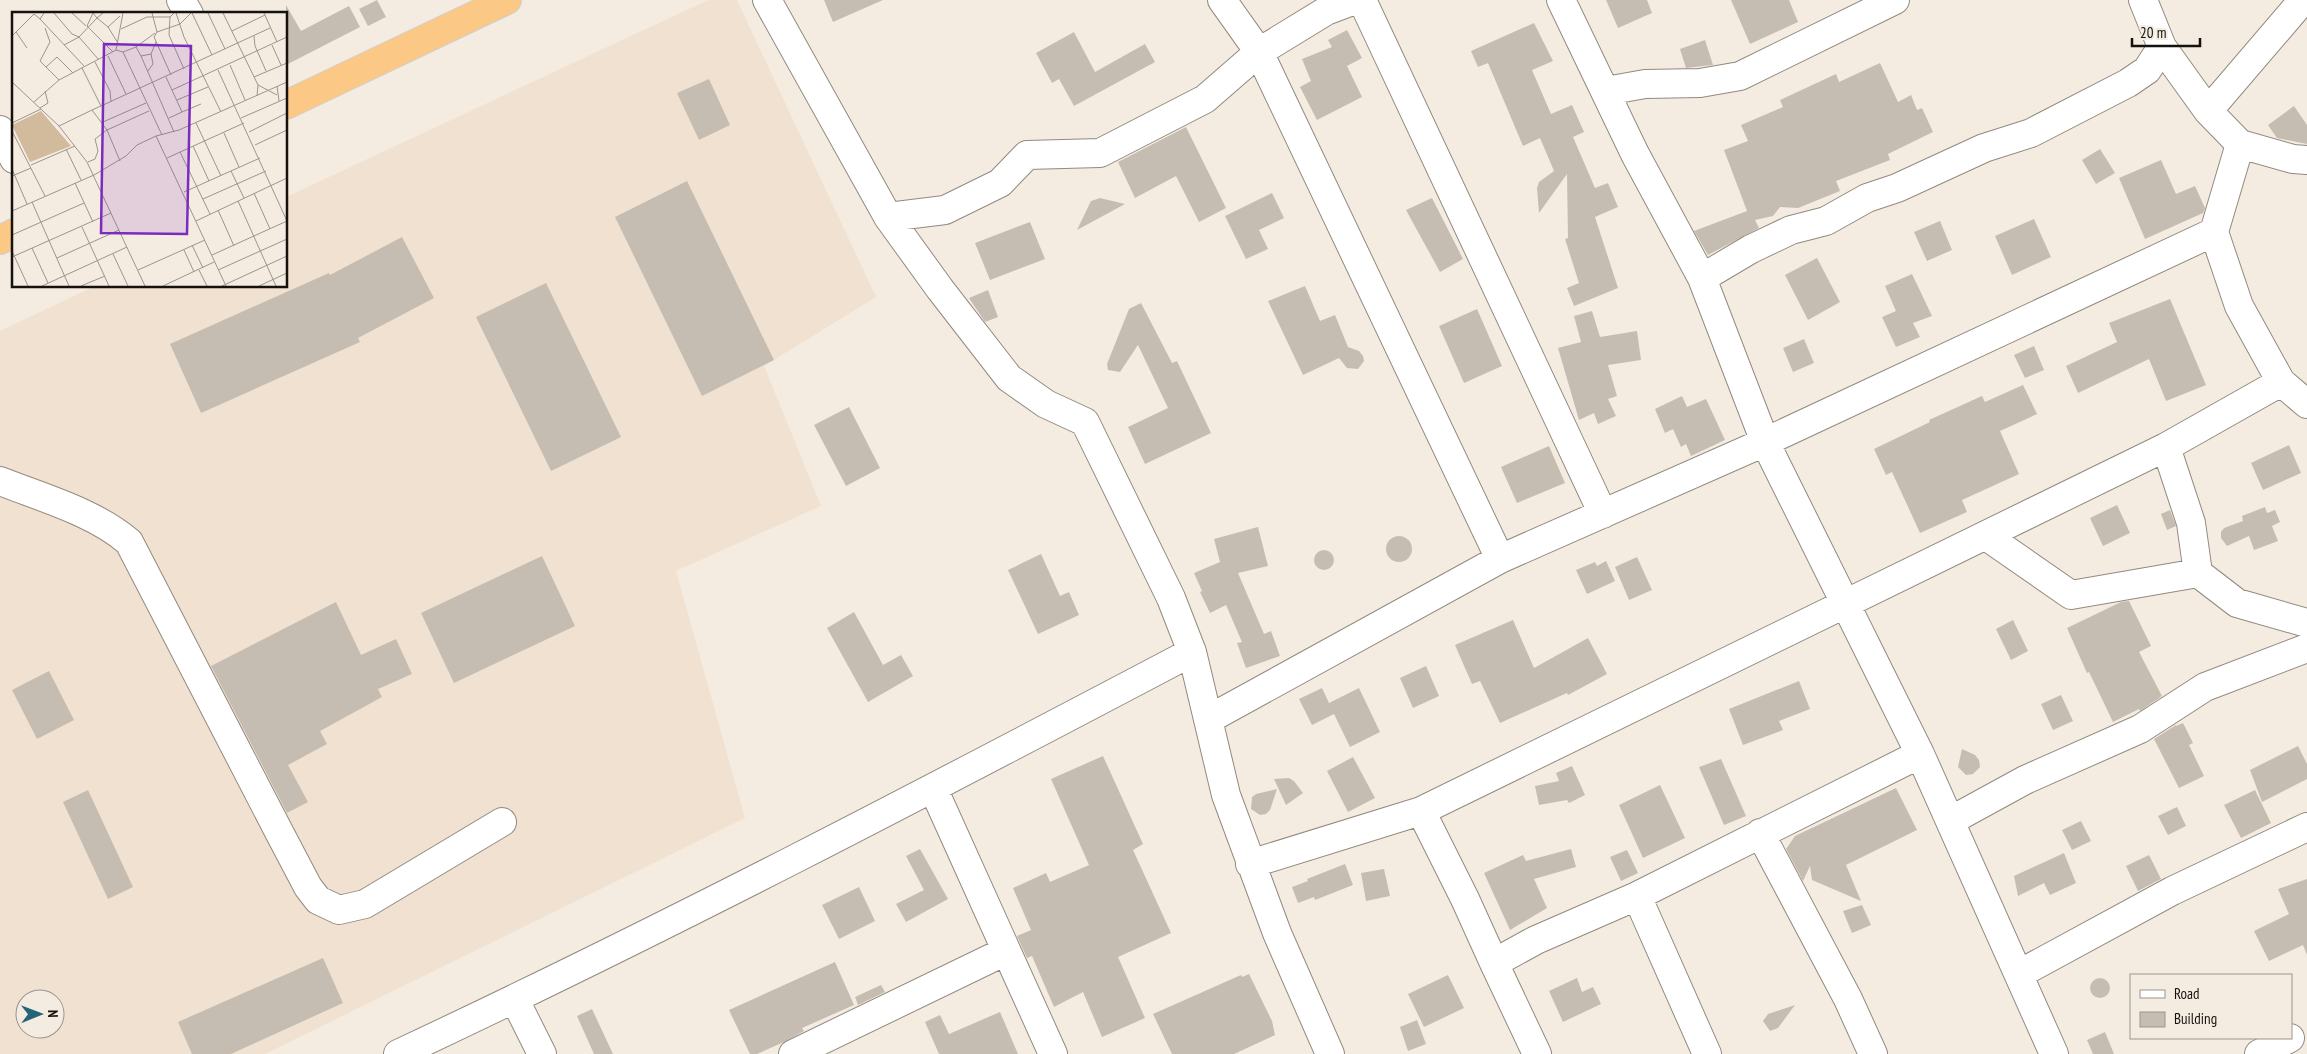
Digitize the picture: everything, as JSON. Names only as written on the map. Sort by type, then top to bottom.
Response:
[{"type":"highway","points":[[288,104],[507,0]]},
{"type":"highway","points":[[0,240],[12,234]]},
{"type":"street","points":[[181,0],[188,12]]},
{"type":"street","points":[[767,0],[888,217],[940,289],[1009,378],[1046,404],[1085,422],[1171,598],[1192,652],[1226,795],[1277,933],[1330,1054]]},
{"type":"street","points":[[1222,0],[1259,52],[1500,559]]},
{"type":"street","points":[[888,217],[945,210],[1000,183],[1027,155],[1100,153],[1205,99],[1259,52],[1326,11],[1355,0]]},
{"type":"street","points":[[1362,0],[1603,514]]},
{"type":"street","points":[[1561,0],[1635,154],[1702,278],[1765,442],[1920,754],[2054,1054]]},
{"type":"street","points":[[1606,91],[1645,84],[1700,83],[1740,76],[1895,0]]},
{"type":"street","points":[[2143,0],[2162,47],[2208,111],[2240,144],[2293,159],[2307,160]]},
{"type":"street","points":[[2208,111],[2303,0]]},
{"type":"street","points":[[1702,278],[1751,249],[1791,230],[1826,221],[1866,198],[1896,188],[1984,148],[2031,134],[2128,83],[2148,70],[2162,47]]},
{"type":"street","points":[[0,130],[12,155]]},
{"type":"street","points":[[2240,144],[2214,232],[2239,306],[2280,382],[2307,404]]},
{"type":"street","points":[[1209,719],[1500,559],[1765,442],[2214,232]]},
{"type":"street","points":[[1250,864],[1421,811],[2166,447],[2280,382]]},
{"type":"street","points":[[2166,447],[2192,523],[2198,573],[2237,603],[2307,623]]},
{"type":"street","points":[[0,481],[114,529],[129,542],[308,887],[318,900],[339,910],[365,904],[502,822]]},
{"type":"street","points":[[1986,536],[2071,595],[2198,573]]},
{"type":"street","points":[[1950,821],[2025,780],[2140,729],[2205,687],[2307,648]]},
{"type":"street","points":[[398,1054],[514,1000],[933,788],[1192,652]]},
{"type":"street","points":[[1494,963],[1536,940],[1637,896],[1920,754]]},
{"type":"street","points":[[933,788],[1053,1054]]},
{"type":"street","points":[[1421,811],[1465,898],[1537,1054]]},
{"type":"street","points":[[2018,974],[2172,891],[2307,827]]},
{"type":"street","points":[[1760,833],[1848,999],[1873,1054]]},
{"type":"street","points":[[1637,896],[1707,1054]]},
{"type":"street","points":[[793,1054],[1006,951]]},
{"type":"street","points":[[514,1000],[542,1054]]},
{"type":"street","points":[[2292,1037],[2307,1029]]},
{"type":"street","points":[[2259,1054],[2289,1039]]},
{"type":"shaded area","points":[[708,0],[737,0],[876,297],[764,366],[821,506],[676,571],[745,818],[265,1054],[0,1054],[0,331],[91,288],[288,288],[288,196]]},
{"type":"building","points":[[377,0],[386,17],[368,26],[359,9]]},
{"type":"building","points":[[824,0],[883,0],[833,22]]},
{"type":"building","points":[[1606,0],[1647,0],[1652,13],[1618,28]]},
{"type":"building","points":[[1731,0],[1789,0],[1798,22],[1750,44]]},
{"type":"building","points":[[286,5],[301,31],[349,6],[360,27],[288,64],[288,12],[286,12]]},
{"type":"building","points":[[1534,23],[1553,61],[1532,70],[1551,114],[1572,105],[1584,132],[1573,137],[1595,188],[1608,183],[1618,207],[1595,217],[1618,288],[1574,306],[1567,288],[1579,283],[1565,239],[1568,238],[1567,174],[1539,213],[1537,188],[1539,182],[1554,171],[1540,138],[1523,146],[1488,63],[1478,67],[1471,51]]},
{"type":"building","points":[[1347,30],[1362,58],[1347,66],[1362,97],[1317,120],[1300,87],[1311,81],[1302,59],[1332,47],[1328,40]]},
{"type":"building","points":[[1074,32],[1095,72],[1145,44],[1155,62],[1074,106],[1059,79],[1052,83],[1036,53]]},
{"type":"building","points":[[1705,40],[1713,65],[1686,68],[1680,49]]},
{"type":"building","points":[[1880,63],[1898,102],[1911,95],[1917,110],[1922,108],[1933,132],[1888,154],[1890,160],[1836,181],[1840,191],[1798,208],[1780,207],[1773,216],[1755,220],[1759,228],[1708,255],[1694,231],[1747,211],[1724,150],[1748,141],[1741,125],[1783,107],[1780,100],[1836,74],[1839,82]]},
{"type":"building","points":[[709,79],[730,125],[699,140],[677,93]]},
{"type":"building","points":[[2294,106],[2307,125],[2307,144],[2277,138],[2268,125]]},
{"type":"building","points":[[1186,127],[1226,208],[1199,222],[1176,176],[1135,198],[1118,162]]},
{"type":"building","points":[[2100,149],[2115,173],[2096,184],[2082,160]]},
{"type":"building","points":[[2161,160],[2176,194],[2195,186],[2205,208],[2203,213],[2145,239],[2119,178]]},
{"type":"building","points":[[687,181],[774,360],[702,396],[615,217]]},
{"type":"building","points":[[1272,193],[1284,218],[1259,230],[1268,249],[1246,259],[1225,216]]},
{"type":"building","points":[[1100,198],[1125,204],[1077,230],[1091,201]]},
{"type":"building","points":[[1432,198],[1463,259],[1440,272],[1406,210]]},
{"type":"building","points":[[2034,219],[2051,257],[2012,275],[1995,236]]},
{"type":"building","points":[[1940,221],[1952,250],[1927,261],[1914,232]]},
{"type":"building","points":[[1030,222],[1045,259],[990,280],[975,243]]},
{"type":"building","points":[[402,237],[434,298],[358,338],[360,342],[201,413],[170,344],[329,273],[330,275]]},
{"type":"building","points":[[1817,258],[1840,302],[1808,320],[1785,275]]},
{"type":"building","points":[[1912,274],[1932,316],[1913,323],[1920,337],[1896,347],[1882,317],[1896,311],[1885,286]]},
{"type":"building","points":[[546,283],[621,437],[551,471],[476,317]]},
{"type":"building","points":[[1305,286],[1320,321],[1335,315],[1348,347],[1359,351],[1363,356],[1364,361],[1358,369],[1347,368],[1339,358],[1303,375],[1268,301]]},
{"type":"building","points":[[988,290],[998,317],[985,322],[969,298]]},
{"type":"building","points":[[2170,299],[2206,385],[2166,401],[2149,359],[2078,393],[2066,366],[2117,342],[2109,323]]},
{"type":"building","points":[[1141,303],[1172,363],[1177,361],[1211,433],[1145,464],[1128,427],[1168,408],[1138,345],[1120,372],[1108,370],[1107,364],[1129,309]]},
{"type":"building","points":[[1477,309],[1502,366],[1464,383],[1439,326]]},
{"type":"building","points":[[1592,311],[1600,337],[1637,331],[1641,360],[1608,365],[1617,396],[1608,399],[1616,416],[1598,424],[1594,413],[1579,420],[1558,348],[1581,342],[1574,316]]},
{"type":"building","points":[[1804,339],[1814,363],[1793,372],[1783,348]]},
{"type":"building","points":[[2034,346],[2044,370],[2025,378],[2014,355]]},
{"type":"building","points":[[2023,385],[2037,414],[2000,431],[2019,474],[1962,500],[1967,512],[1920,533],[1892,472],[1886,475],[1874,449],[1930,422],[1929,420],[1982,396],[1985,402]]},
{"type":"building","points":[[1682,396],[1687,407],[1706,399],[1725,440],[1691,456],[1686,444],[1681,447],[1673,429],[1665,433],[1655,409]]},
{"type":"building","points":[[849,407],[880,468],[846,486],[814,425]]},
{"type":"building","points":[[2289,445],[2301,473],[2263,490],[2251,463]]},
{"type":"building","points":[[1549,446],[1565,483],[1517,503],[1501,467]]},
{"type":"building","points":[[2117,505],[2130,533],[2103,546],[2090,518]]},
{"type":"building","points":[[2265,507],[2267,513],[2275,510],[2280,522],[2272,526],[2278,541],[2254,550],[2249,536],[2227,546],[2221,538],[2221,532],[2224,528],[2243,521],[2242,516]]},
{"type":"building","points":[[2170,510],[2176,526],[2167,530],[2161,514]]},
{"type":"building","points":[[1258,527],[1268,566],[1238,573],[1264,634],[1271,631],[1280,656],[1246,668],[1237,643],[1242,642],[1226,605],[1210,613],[1194,573],[1220,562],[1214,539]]},
{"type":"building","points":[[1399,536],[1408,540],[1412,549],[1408,558],[1399,562],[1390,558],[1386,549],[1390,540]]},
{"type":"building","points":[[1324,550],[1331,553],[1334,560],[1331,567],[1324,570],[1317,567],[1314,560],[1317,553]]},
{"type":"building","points":[[1041,554],[1060,596],[1069,592],[1079,615],[1038,634],[1008,570]]},
{"type":"building","points":[[542,556],[575,626],[454,683],[421,613]]},
{"type":"building","points":[[1637,557],[1652,590],[1629,600],[1615,567]]},
{"type":"building","points":[[1606,561],[1615,581],[1587,594],[1576,570],[1595,562],[1597,566]]},
{"type":"building","points":[[2129,601],[2151,646],[2139,652],[2162,696],[2140,711],[2139,709],[2113,722],[2089,672],[2087,673],[2067,628],[2121,602]]},
{"type":"building","points":[[336,602],[361,655],[396,639],[412,674],[378,689],[382,697],[320,731],[327,744],[288,765],[308,802],[287,813],[211,666]]},
{"type":"building","points":[[854,612],[883,665],[901,655],[913,676],[868,702],[827,628]]},
{"type":"building","points":[[1513,620],[1534,668],[1588,638],[1607,674],[1568,695],[1567,693],[1500,723],[1480,681],[1472,684],[1455,645]]},
{"type":"building","points":[[2013,620],[2028,651],[2011,660],[1996,629]]},
{"type":"building","points":[[1426,666],[1439,696],[1413,708],[1400,678]]},
{"type":"building","points":[[49,671],[74,720],[37,739],[12,690]]},
{"type":"building","points":[[1799,681],[1810,709],[1779,721],[1783,730],[1743,745],[1729,709]]},
{"type":"building","points":[[1322,688],[1329,703],[1359,688],[1380,732],[1350,747],[1334,714],[1312,725],[1299,699]]},
{"type":"building","points":[[2061,695],[2073,721],[2053,730],[2041,704]]},
{"type":"building","points":[[2183,723],[2193,743],[2189,745],[2204,776],[2179,788],[2154,739],[2176,725]]},
{"type":"building","points":[[2298,746],[2307,764],[2307,779],[2262,802],[2250,770]]},
{"type":"building","points":[[1962,749],[1975,755],[1979,760],[1980,767],[1973,774],[1966,775],[1958,767]]},
{"type":"building","points":[[1103,756],[1143,844],[1133,850],[1171,933],[1118,957],[1145,1018],[1102,1037],[1083,992],[1054,1007],[1032,956],[1027,958],[1017,936],[1031,930],[1013,888],[1046,873],[1050,882],[1089,865],[1051,779]]},
{"type":"building","points":[[1353,757],[1375,798],[1348,812],[1327,771]]},
{"type":"building","points":[[1721,759],[1746,816],[1724,825],[1699,767]]},
{"type":"building","points":[[1572,766],[1585,795],[1569,803],[1567,800],[1539,805],[1535,786],[1559,781],[1556,773]]},
{"type":"building","points":[[1289,778],[1294,781],[1303,793],[1286,805],[1274,779]]},
{"type":"building","points":[[1660,785],[1685,838],[1643,858],[1619,805]]},
{"type":"building","points":[[1896,788],[1917,830],[1846,865],[1861,901],[1812,880],[1810,866],[1803,881],[1786,849],[1795,836]]},
{"type":"building","points":[[1277,789],[1270,810],[1266,814],[1260,815],[1251,809],[1252,797],[1256,794]]},
{"type":"building","points":[[88,790],[133,887],[108,899],[63,802]]},
{"type":"building","points":[[2255,790],[2271,823],[2241,838],[2224,805]]},
{"type":"building","points":[[2177,807],[2186,826],[2168,835],[2158,816]]},
{"type":"building","points":[[2081,821],[2091,841],[2072,850],[2062,830]]},
{"type":"building","points":[[920,849],[948,899],[906,922],[896,904],[924,890],[906,856]]},
{"type":"building","points":[[1571,849],[1576,867],[1534,879],[1547,908],[1510,930],[1484,873],[1523,855],[1526,861]]},
{"type":"building","points":[[1627,850],[1638,873],[1621,881],[1610,857]]},
{"type":"building","points":[[2064,853],[2076,883],[2050,895],[2044,883],[2018,896],[2014,876]]},
{"type":"building","points":[[2149,855],[2161,879],[2138,891],[2126,866]]},
{"type":"building","points":[[1345,864],[1353,885],[1315,900],[1314,897],[1298,903],[1292,887]]},
{"type":"building","points":[[1384,869],[1390,896],[1366,901],[1361,873]]},
{"type":"building","points":[[2307,879],[2307,955],[2303,945],[2269,961],[2254,931],[2289,914],[2278,889]]},
{"type":"building","points":[[859,887],[875,921],[839,939],[822,905]]},
{"type":"building","points":[[1862,905],[1871,925],[1852,933],[1843,911]]},
{"type":"building","points":[[323,958],[343,1003],[231,1054],[192,1054],[178,1022]]},
{"type":"building","points":[[835,962],[854,1005],[802,1028],[804,1031],[784,1042],[757,1054],[750,1054],[729,1010]]},
{"type":"building","points":[[1249,974],[1272,1021],[1275,1035],[1234,1054],[1172,1054],[1153,1014],[1241,975],[1242,977]]},
{"type":"building","points":[[1448,975],[1464,1008],[1424,1027],[1408,994]]},
{"type":"building","points":[[1577,978],[1582,992],[1593,987],[1601,1004],[1563,1022],[1549,991]]},
{"type":"building","points":[[2100,978],[2107,981],[2110,988],[2107,995],[2100,998],[2093,995],[2090,988],[2093,981]]},
{"type":"building","points":[[881,985],[885,992],[858,1005],[855,997]]},
{"type":"building","points":[[1795,1005],[1778,1028],[1770,1031],[1763,1021],[1768,1014]]},
{"type":"building","points":[[592,1009],[613,1054],[594,1054],[577,1016]]},
{"type":"building","points":[[1000,1012],[1018,1054],[939,1054],[925,1022],[940,1015],[949,1034]]},
{"type":"building","points":[[1417,1020],[1426,1044],[1408,1051],[1400,1027]]},
{"type":"building","points":[[2105,1032],[2114,1054],[2093,1054],[2087,1040]]}]
